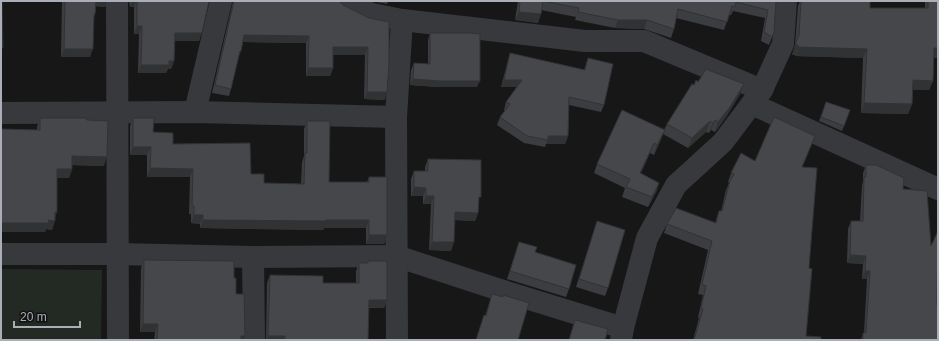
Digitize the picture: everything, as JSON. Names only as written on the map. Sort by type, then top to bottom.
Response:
[{"type":"street","points":[[117,1],[118,340]]},
{"type":"street","points":[[195,112],[221,1]]},
{"type":"street","points":[[346,1],[372,14],[402,20],[585,42],[644,41],[938,189]]},
{"type":"street","points":[[1,254],[118,254],[253,257],[396,256],[497,289],[622,334],[647,238],[676,185],[723,142],[757,97],[783,44],[786,1]]},
{"type":"street","points":[[397,340],[396,117],[402,20]]},
{"type":"street","points":[[1,113],[195,112],[396,117]]},
{"type":"street","points":[[253,257],[254,340]]},
{"type":"shaded area","points":[[1,269],[102,270],[101,340],[1,340]]},
{"type":"building","points":[[2,1],[3,48],[1,48]]},
{"type":"building","points":[[65,1],[96,1],[93,49],[64,49]]},
{"type":"building","points":[[137,1],[209,1],[202,33],[175,33],[174,61],[169,61],[169,65],[141,65],[142,26],[137,26]]},
{"type":"building","points":[[234,1],[339,1],[343,5],[369,18],[389,22],[387,92],[367,92],[368,47],[333,47],[333,68],[308,68],[309,36],[244,35],[231,89],[215,85]]},
{"type":"building","points":[[520,1],[543,1],[541,14],[519,12]]},
{"type":"building","points":[[543,1],[776,1],[774,32],[772,37],[764,32],[768,10],[736,2],[735,7],[732,6],[727,22],[678,9],[674,29],[647,20],[618,20],[578,12],[579,8]]},
{"type":"building","points":[[801,1],[870,1],[870,8],[928,8],[928,1],[938,1],[938,48],[934,48],[933,81],[913,80],[912,104],[864,103],[867,49],[798,47],[798,45],[795,45],[799,35]]},
{"type":"building","points":[[430,33],[480,34],[480,81],[413,79],[414,63],[430,64]]},
{"type":"building","points":[[510,53],[585,70],[588,58],[613,64],[604,105],[569,97],[568,136],[548,136],[548,140],[527,136],[500,117],[510,104],[506,102],[522,80],[504,80]]},
{"type":"building","points":[[706,69],[744,84],[730,107],[718,122],[715,120],[713,123],[710,121],[692,138],[667,124],[692,84],[694,85],[696,80],[698,82]]},
{"type":"building","points":[[826,102],[850,110],[844,126],[821,117]]},
{"type":"building","points":[[622,110],[665,130],[657,145],[654,143],[640,173],[659,183],[652,197],[626,187],[630,179],[597,164]]},
{"type":"building","points":[[774,117],[815,136],[802,167],[817,168],[809,268],[812,269],[806,336],[821,337],[821,340],[694,340],[703,309],[701,308],[706,286],[702,284],[712,241],[667,224],[676,208],[716,223],[719,211],[722,211],[730,181],[734,174],[731,173],[741,153],[755,161]]},
{"type":"building","points":[[40,118],[86,118],[87,120],[108,121],[107,157],[72,156],[72,169],[57,169],[57,212],[55,212],[55,221],[48,220],[49,223],[1,223],[1,129],[40,130]]},
{"type":"building","points":[[133,118],[154,118],[153,132],[173,133],[173,144],[250,143],[251,174],[264,174],[264,183],[304,184],[305,153],[307,153],[307,121],[330,121],[329,182],[369,182],[369,177],[387,177],[387,235],[369,235],[369,220],[203,220],[203,215],[194,215],[194,206],[192,205],[193,169],[150,168],[151,147],[133,147]]},
{"type":"building","points":[[428,159],[481,160],[481,197],[479,197],[478,213],[455,212],[454,242],[432,242],[434,196],[426,196],[426,188],[414,187],[414,171],[428,171]]},
{"type":"building","points":[[866,165],[876,165],[904,178],[903,189],[927,191],[931,246],[938,231],[938,340],[863,340],[863,333],[866,333],[870,271],[865,271],[866,256],[850,255],[851,221],[863,221],[864,177],[866,177]]},
{"type":"building","points":[[597,221],[625,230],[608,288],[579,279]]},
{"type":"building","points":[[519,242],[537,247],[535,252],[576,265],[569,289],[510,271]]},
{"type":"building","points":[[144,260],[234,261],[236,294],[244,294],[245,336],[241,336],[241,340],[157,340],[158,324],[143,324]]},
{"type":"building","points":[[368,261],[387,261],[387,300],[369,300],[368,340],[285,340],[285,336],[268,336],[270,275],[323,276],[323,283],[359,283],[359,263],[368,263]]},
{"type":"building","points":[[492,294],[503,297],[503,295],[529,303],[518,340],[476,340],[484,315],[486,316]]},
{"type":"building","points":[[575,320],[608,329],[605,340],[569,340]]}]
